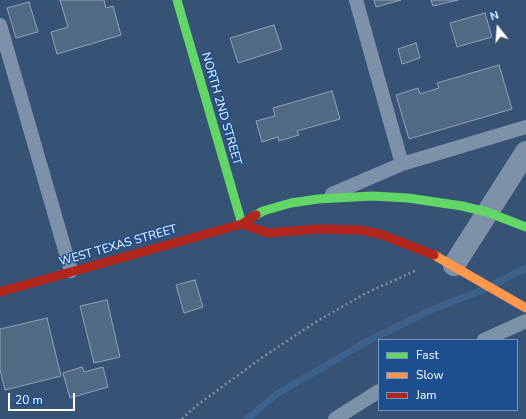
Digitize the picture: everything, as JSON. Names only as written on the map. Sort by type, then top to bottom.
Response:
[{"type":"street","name":"NORTH 2ND STREET","points":[[177,0],[242,224]]},
{"type":"street","points":[[454,265],[526,152]]},
{"type":"street","name":"WEST TEXAS STREET","points":[[0,292],[242,224],[263,210],[318,200],[372,196],[408,198],[462,206],[487,212],[526,227]]},
{"type":"street","points":[[242,224],[268,233],[318,229],[360,230],[380,234],[435,255],[526,308]]},
{"type":"lane","points":[[356,0],[402,164]]},
{"type":"lane","points":[[0,25],[72,271]]},
{"type":"lane","points":[[318,200],[402,164],[526,127]]},
{"type":"lane","points":[[486,339],[526,321]]},
{"type":"lane","points":[[335,419],[378,392]]},
{"type":"path","points":[[182,419],[196,406],[260,359],[314,323],[366,293],[418,270]]},
{"type":"building","points":[[60,0],[104,0],[106,8],[113,6],[121,35],[57,54],[51,32],[68,27]]},
{"type":"building","points":[[374,0],[401,0],[376,7]]},
{"type":"building","points":[[431,0],[458,0],[433,6]]},
{"type":"building","points":[[29,2],[38,32],[16,38],[7,8]]},
{"type":"building","points":[[485,13],[492,37],[457,47],[450,23]]},
{"type":"building","points":[[274,25],[282,49],[238,63],[230,38]]},
{"type":"building","points":[[416,43],[420,58],[402,64],[398,49]]},
{"type":"building","points":[[499,65],[512,109],[409,139],[396,95],[418,88],[420,94],[439,88],[437,83]]},
{"type":"building","points":[[332,91],[340,119],[297,131],[299,135],[279,141],[278,137],[262,142],[256,121],[275,116],[273,108]]},
{"type":"building","points":[[195,280],[203,307],[184,313],[176,285]]},
{"type":"building","points":[[107,300],[120,357],[94,363],[80,306]]},
{"type":"building","points":[[47,318],[61,376],[5,390],[0,370],[0,329]]},
{"type":"building","points":[[82,367],[84,372],[103,367],[108,387],[70,398],[63,373]]},
{"type":"waterway","points":[[247,419],[277,394],[364,343],[431,310],[478,292],[526,268]]},
{"type":"traffic: fast","points":[[177,0],[242,224]]},
{"type":"traffic: fast","points":[[256,215],[263,211],[291,203],[318,199],[372,196],[408,198],[462,206],[487,212],[526,227]]},
{"type":"traffic: slow","points":[[434,255],[526,308]]},
{"type":"traffic: jam","points":[[0,292],[242,224],[256,215]]},
{"type":"traffic: jam","points":[[242,224],[268,233],[318,229],[360,230],[380,234],[434,255]]}]
